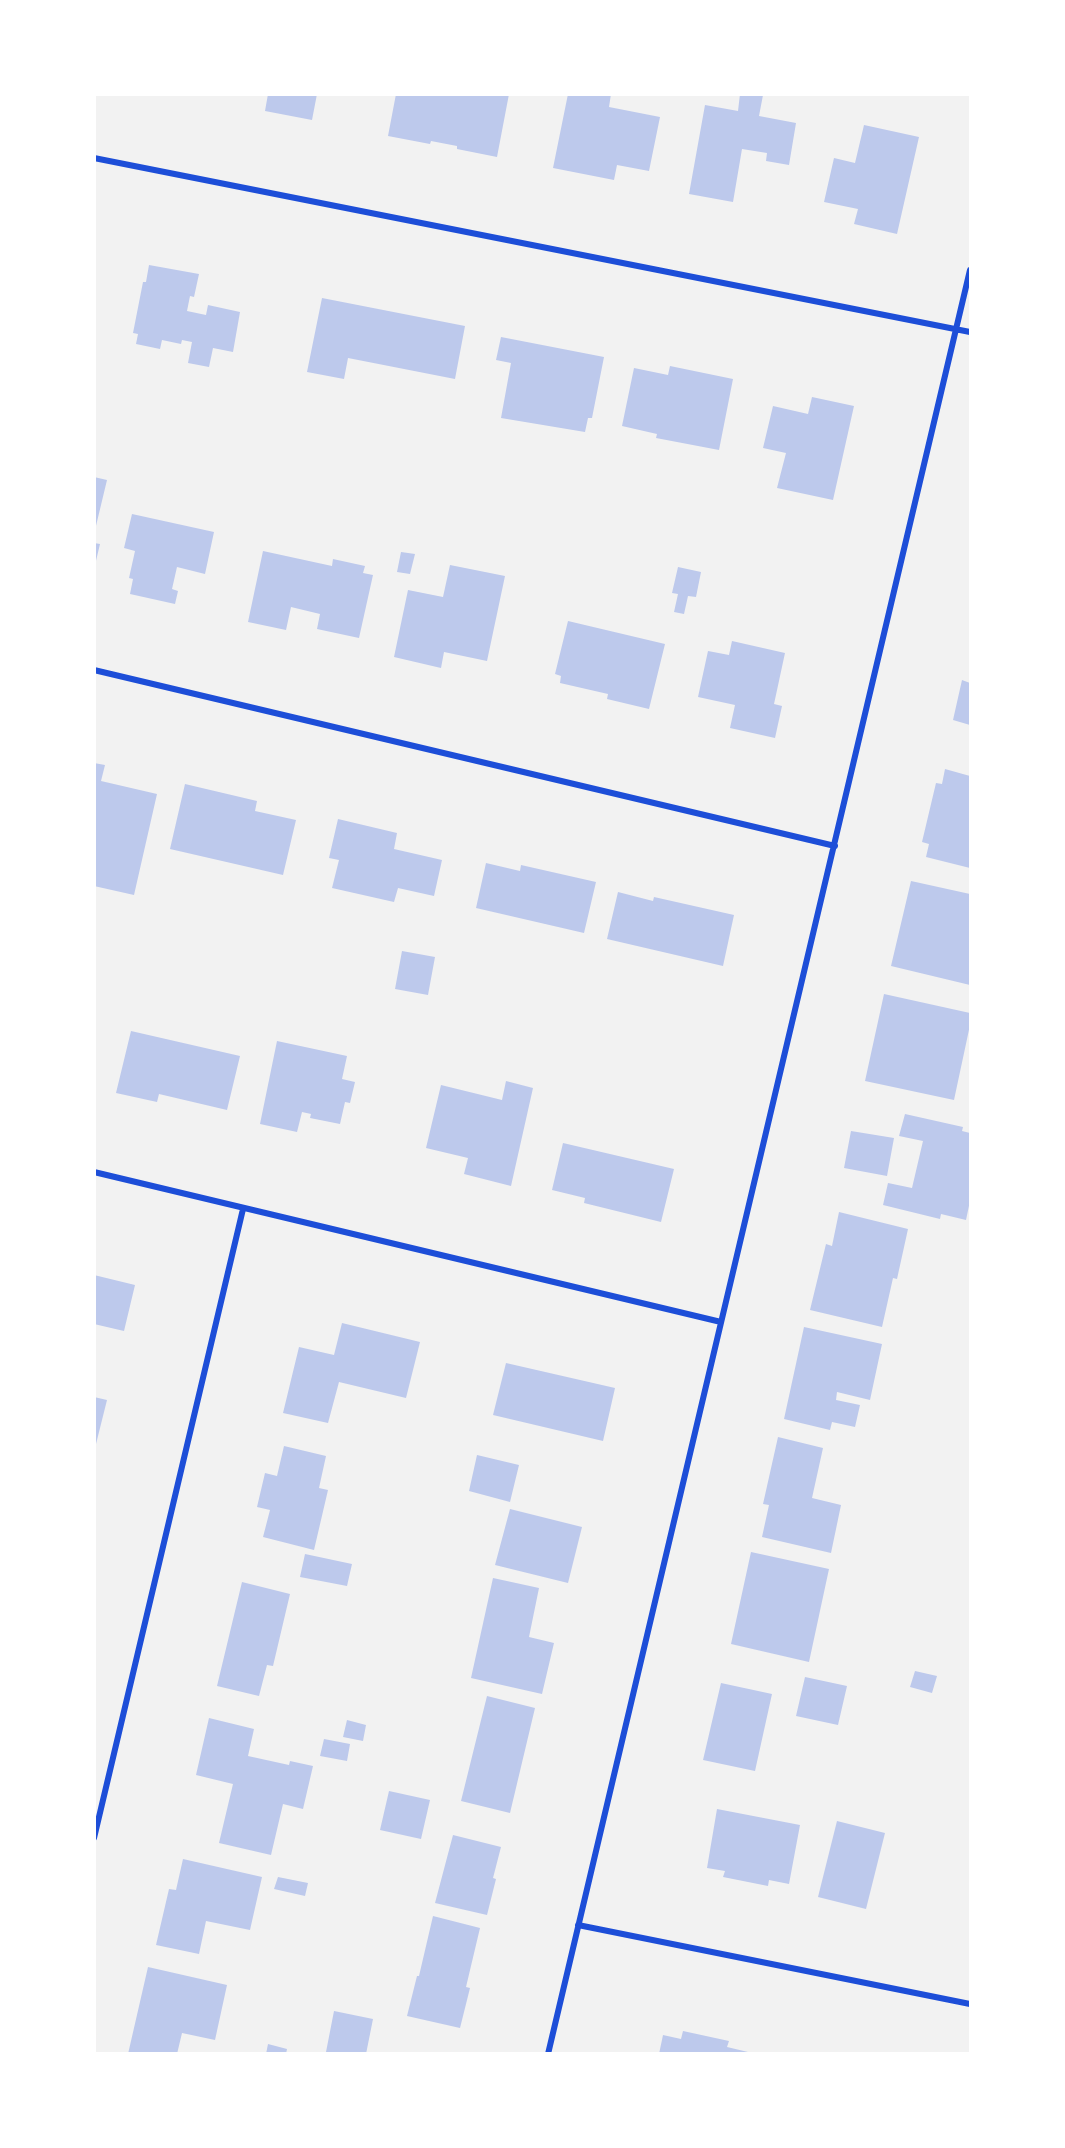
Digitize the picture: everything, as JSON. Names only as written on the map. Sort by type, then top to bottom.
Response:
[{"type":"street","points":[[94,158],[970,332]]},
{"type":"street","points":[[548,2054],[970,270]]},
{"type":"street","points":[[94,670],[835,846]]},
{"type":"street","points":[[94,1172],[721,1322]]},
{"type":"street","points":[[94,1838],[243,1209]]},
{"type":"street","points":[[578,1925],[970,2004]]},
{"type":"building","points":[[268,94],[317,94],[312,120],[265,111]]},
{"type":"building","points":[[396,94],[509,94],[497,157],[457,149],[457,146],[431,141],[430,144],[388,136]]},
{"type":"building","points":[[568,94],[611,94],[609,107],[660,117],[649,171],[617,165],[614,180],[553,168]]},
{"type":"building","points":[[740,94],[763,95],[759,116],[796,123],[789,165],[766,161],[767,153],[742,149],[733,202],[689,194],[705,105],[738,111]]},
{"type":"building","points":[[864,125],[919,137],[897,234],[854,224],[858,209],[824,202],[834,158],[855,163]]},
{"type":"building","points":[[149,265],[199,274],[194,297],[190,296],[187,311],[206,315],[208,305],[240,312],[233,352],[213,348],[209,367],[188,363],[192,342],[182,340],[181,344],[162,340],[160,349],[136,344],[138,334],[133,333],[143,282],[146,282]]},
{"type":"building","points":[[322,298],[465,326],[455,379],[348,358],[344,379],[307,372]]},
{"type":"building","points":[[501,337],[604,357],[592,418],[588,418],[585,432],[501,418],[511,363],[496,360]]},
{"type":"building","points":[[670,366],[733,379],[719,450],[656,438],[657,434],[622,426],[634,368],[668,375]]},
{"type":"building","points":[[812,397],[854,406],[833,500],[777,488],[786,453],[763,448],[773,406],[808,414]]},
{"type":"building","points":[[94,477],[107,480],[95,530],[94,530]]},
{"type":"building","points":[[132,514],[214,532],[205,574],[177,567],[172,589],[178,591],[175,604],[130,594],[133,579],[129,578],[135,551],[124,548]]},
{"type":"building","points":[[94,543],[100,544],[95,565],[94,565]]},
{"type":"building","points":[[263,551],[332,566],[333,559],[365,566],[363,573],[373,575],[359,638],[317,629],[320,614],[291,607],[286,630],[248,622]]},
{"type":"building","points":[[401,552],[415,554],[410,574],[397,572]]},
{"type":"building","points":[[450,565],[505,576],[487,661],[444,652],[441,668],[394,657],[408,590],[443,597]]},
{"type":"building","points":[[678,567],[701,572],[696,597],[688,596],[684,614],[674,612],[678,594],[672,593]]},
{"type":"building","points":[[568,621],[665,644],[649,709],[607,699],[608,694],[560,683],[561,676],[555,674]]},
{"type":"building","points":[[732,641],[785,653],[774,704],[782,706],[775,738],[730,728],[735,705],[698,697],[708,651],[729,655]]},
{"type":"building","points":[[962,680],[970,683],[970,725],[953,720]]},
{"type":"building","points":[[94,763],[105,765],[101,781],[157,794],[134,895],[94,886]]},
{"type":"building","points":[[945,769],[970,776],[970,868],[926,857],[929,844],[922,842],[936,783],[942,784]]},
{"type":"building","points":[[185,784],[257,801],[255,811],[296,820],[283,875],[170,849]]},
{"type":"building","points":[[338,819],[397,833],[394,849],[442,860],[434,896],[398,888],[394,902],[332,888],[339,860],[329,858]]},
{"type":"building","points":[[486,863],[520,871],[521,865],[596,882],[584,933],[476,908]]},
{"type":"building","points":[[911,881],[970,894],[970,985],[891,966]]},
{"type":"building","points":[[618,892],[653,901],[654,897],[734,915],[723,966],[607,939]]},
{"type":"building","points":[[402,951],[435,957],[428,995],[395,989]]},
{"type":"building","points":[[884,994],[970,1013],[970,1025],[954,1100],[865,1081]]},
{"type":"building","points":[[131,1031],[240,1056],[227,1110],[159,1094],[157,1102],[116,1093]]},
{"type":"building","points":[[277,1041],[347,1056],[342,1079],[355,1082],[350,1103],[345,1102],[340,1124],[310,1118],[311,1114],[302,1112],[297,1132],[260,1124]]},
{"type":"building","points":[[506,1081],[533,1088],[511,1186],[464,1174],[468,1158],[426,1148],[441,1085],[502,1100]]},
{"type":"building","points":[[905,1114],[963,1127],[962,1131],[970,1133],[970,1201],[966,1220],[941,1214],[940,1219],[883,1205],[888,1183],[912,1188],[923,1141],[899,1136]]},
{"type":"building","points":[[851,1131],[894,1138],[887,1176],[844,1168]]},
{"type":"building","points":[[563,1143],[674,1169],[661,1222],[584,1203],[585,1198],[552,1190]]},
{"type":"building","points":[[839,1212],[908,1229],[897,1279],[893,1278],[882,1327],[810,1310],[826,1244],[832,1246]]},
{"type":"building","points":[[94,1275],[135,1285],[124,1331],[94,1324]]},
{"type":"building","points":[[342,1323],[420,1342],[406,1398],[339,1382],[328,1423],[283,1413],[299,1347],[334,1355]]},
{"type":"building","points":[[804,1327],[882,1344],[870,1400],[837,1392],[836,1400],[860,1405],[855,1427],[832,1422],[830,1430],[784,1419]]},
{"type":"building","points":[[506,1363],[615,1388],[603,1441],[493,1415]]},
{"type":"building","points":[[94,1397],[107,1400],[95,1448],[94,1448]]},
{"type":"building","points":[[778,1437],[823,1448],[812,1498],[841,1505],[831,1553],[762,1537],[769,1505],[763,1504]]},
{"type":"building","points":[[284,1446],[326,1456],[319,1488],[328,1490],[314,1550],[263,1537],[270,1510],[257,1507],[265,1473],[277,1476]]},
{"type":"building","points":[[477,1455],[519,1465],[510,1502],[469,1491]]},
{"type":"building","points":[[510,1509],[582,1527],[568,1583],[495,1565]]},
{"type":"building","points":[[751,1552],[829,1569],[809,1662],[731,1644]]},
{"type":"building","points":[[305,1554],[352,1564],[347,1586],[300,1577]]},
{"type":"building","points":[[493,1578],[539,1588],[529,1637],[554,1643],[542,1694],[471,1678]]},
{"type":"building","points":[[242,1582],[290,1594],[273,1666],[267,1665],[259,1696],[217,1686]]},
{"type":"building","points":[[915,1671],[937,1676],[932,1693],[910,1687]]},
{"type":"building","points":[[805,1677],[847,1686],[838,1725],[796,1716]]},
{"type":"building","points":[[721,1683],[772,1694],[755,1771],[703,1760]]},
{"type":"building","points":[[487,1696],[535,1708],[510,1813],[461,1801]]},
{"type":"building","points":[[209,1718],[254,1729],[248,1756],[289,1765],[290,1761],[313,1766],[303,1809],[283,1804],[271,1855],[219,1843],[233,1784],[196,1775]]},
{"type":"building","points":[[347,1720],[366,1725],[363,1741],[343,1737]]},
{"type":"building","points":[[324,1739],[350,1744],[347,1761],[320,1756]]},
{"type":"building","points":[[389,1791],[430,1800],[421,1839],[380,1830]]},
{"type":"building","points":[[717,1809],[800,1825],[789,1884],[769,1880],[768,1886],[723,1877],[725,1871],[707,1868]]},
{"type":"building","points":[[837,1821],[885,1833],[866,1909],[818,1897]]},
{"type":"building","points":[[453,1835],[501,1847],[487,1915],[435,1903]]},
{"type":"building","points":[[183,1859],[262,1877],[250,1930],[206,1921],[199,1954],[156,1945],[169,1889],[176,1890]]},
{"type":"building","points":[[278,1877],[308,1883],[305,1896],[274,1889]]},
{"type":"building","points":[[433,1916],[480,1928],[466,1987],[470,1988],[460,2028],[407,2016]]},
{"type":"building","points":[[148,1967],[227,1985],[215,2040],[182,2033],[177,2054],[128,2054]]},
{"type":"building","points":[[334,2011],[373,2019],[366,2054],[326,2052]]},
{"type":"building","points":[[683,2031],[729,2041],[727,2047],[748,2052],[748,2054],[659,2054],[663,2035],[681,2039]]},
{"type":"building","points":[[268,2044],[287,2049],[286,2054],[266,2054]]}]
